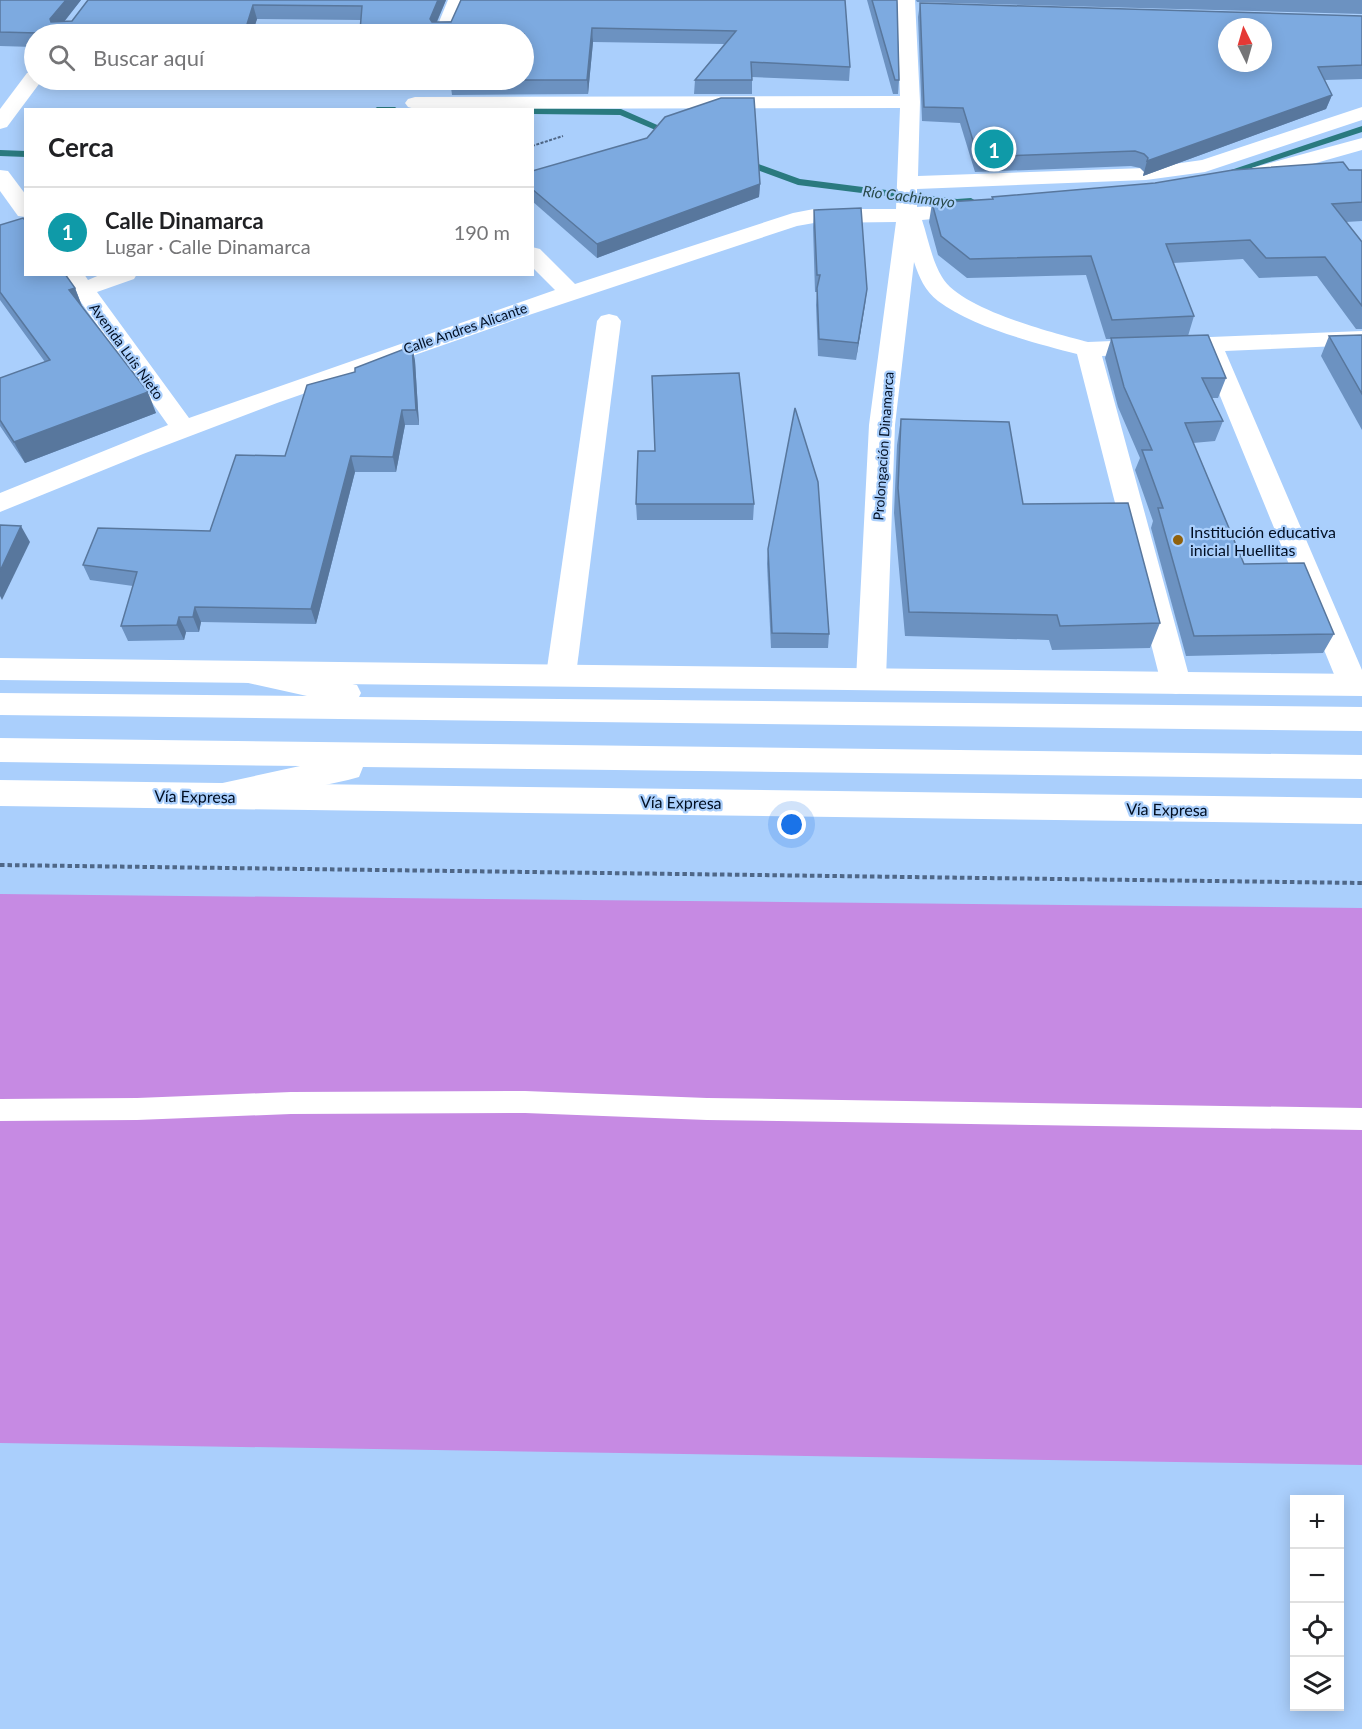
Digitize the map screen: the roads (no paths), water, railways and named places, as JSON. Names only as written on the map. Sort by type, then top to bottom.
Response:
[{"type":"street","points":[[447,24],[457,0]]},
{"type":"street","name":"Prolongación Dinamarca","points":[[871,679],[882,425],[907,198],[910,6]]},
{"type":"street","points":[[0,123],[24,90]]},
{"type":"street","points":[[417,102],[910,102]]},
{"type":"street","points":[[907,198],[1205,166],[1362,113]]},
{"type":"street","points":[[1138,195],[1344,159],[1362,144]]},
{"type":"street","points":[[6,172],[24,208]]},
{"type":"street","points":[[907,198],[1000,207]]},
{"type":"street","points":[[907,198],[931,279],[945,295],[971,311],[1044,338],[1088,349],[1362,338]]},
{"type":"street","name":"Calle Andres Alicante","points":[[0,503],[87,465],[183,428],[570,292],[793,220],[907,198]]},
{"type":"street","points":[[534,256],[570,292]]},
{"type":"street","points":[[78,282],[114,276]]},
{"type":"street","name":"Avenida Luis Nieto","points":[[78,282],[183,428]]},
{"type":"street","points":[[561,675],[609,321]]},
{"type":"street","points":[[0,669],[1358,685],[1210,343]]},
{"type":"street","points":[[1088,349],[1176,682]]},
{"type":"street","points":[[246,672],[416,708]]},
{"type":"street","points":[[0,704],[1362,719]]},
{"type":"street","points":[[0,750],[1362,767]]},
{"type":"street","points":[[215,796],[407,756]]},
{"type":"street","name":"Vía Expresa","points":[[0,793],[1362,811]]},
{"type":"lane","points":[[0,1110],[136,1109],[291,1103],[525,1102],[707,1109],[1362,1119]]},
{"type":"waterway","name":"Río Cachimayo","points":[[534,111],[621,112],[675,135]]},
{"type":"waterway","name":"Río Cachimayo","points":[[1218,176],[1362,129]]},
{"type":"waterway","name":"Río Cachimayo","points":[[0,153],[24,154]]},
{"type":"waterway","name":"Río Cachimayo","points":[[739,160],[798,182],[957,202],[971,201]]},
{"type":"place","name":"Calle Dinamarca","points":[[994,149]]},
{"type":"place","name":"Institución educativa inicial Huellitas","points":[[1178,540]]}]
